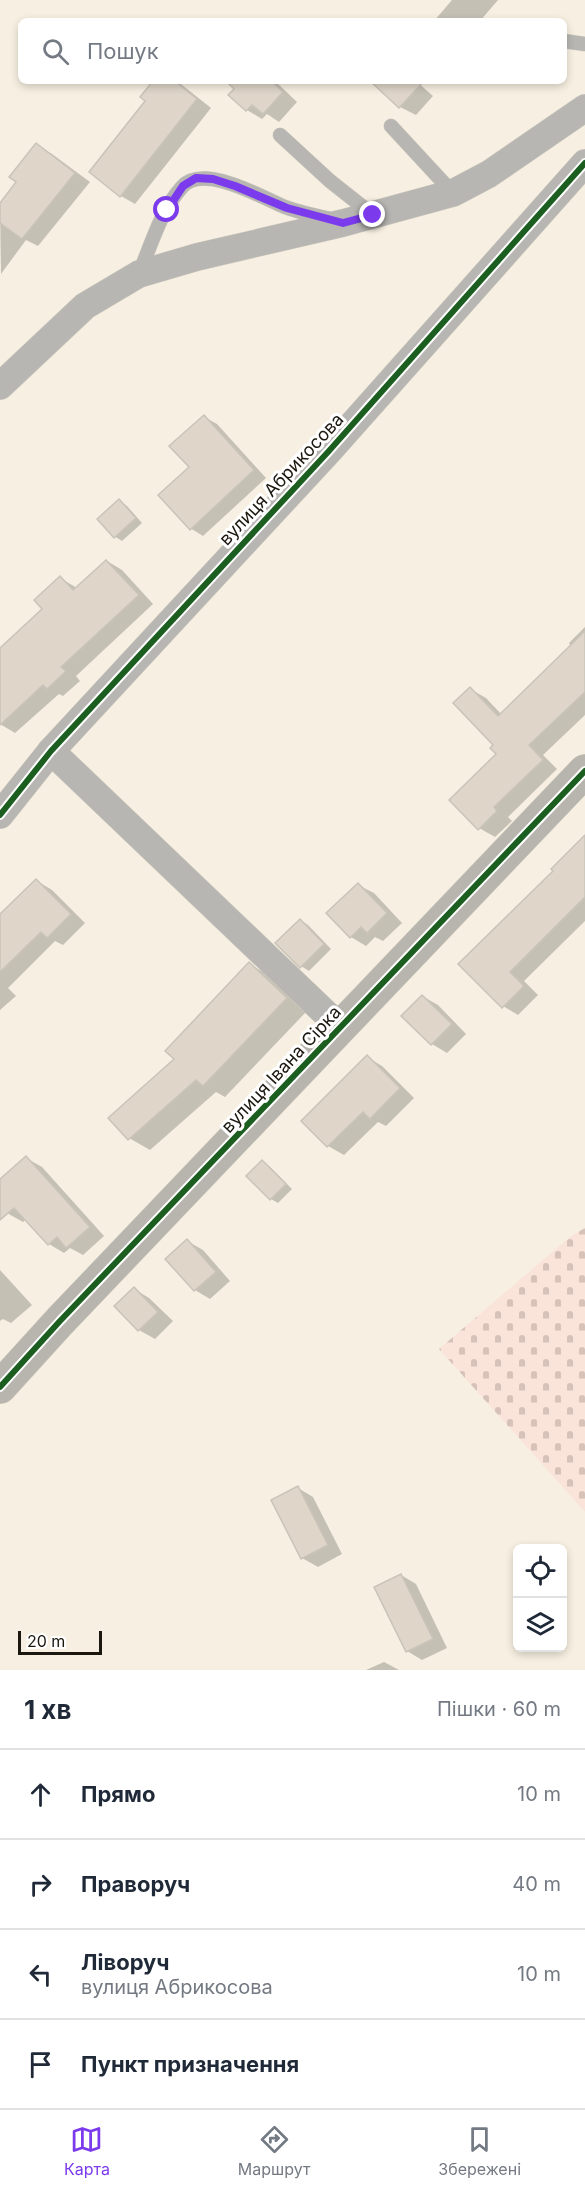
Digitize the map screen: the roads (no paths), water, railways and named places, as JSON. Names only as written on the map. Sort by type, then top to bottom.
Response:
[{"type":"street","points":[[0,386],[85,306],[139,274],[197,257],[343,223],[453,193],[489,174],[585,108]]},
{"type":"street","name":"вулиця Абрикосова","points":[[0,815],[51,751],[328,452],[585,163]]},
{"type":"street","points":[[51,751],[341,1028]]},
{"type":"street","name":"вулиця Івана Сірка","points":[[0,1387],[60,1321],[585,771]]},
{"type":"lane","points":[[567,41],[585,44]]},
{"type":"lane","points":[[391,126],[453,193]]},
{"type":"lane","points":[[280,135],[330,182],[373,215]]},
{"type":"lane","points":[[139,274],[167,210],[183,186],[196,178],[213,179],[287,208],[343,223]]}]
